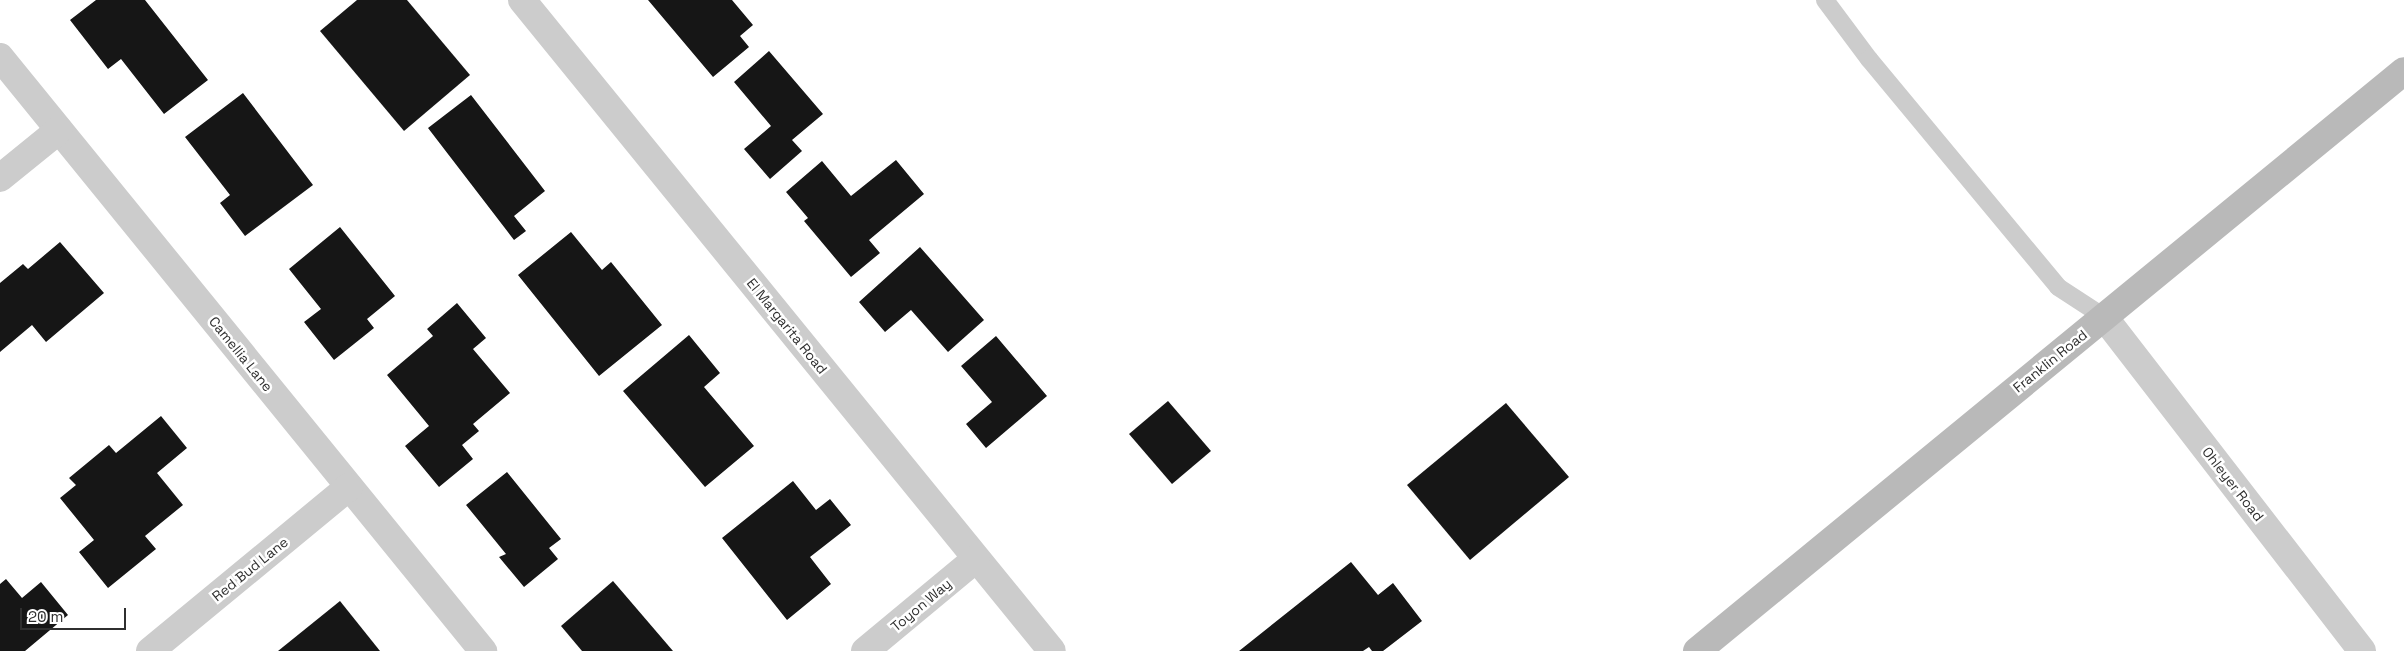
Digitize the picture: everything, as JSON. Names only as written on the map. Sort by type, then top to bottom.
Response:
[{"type":"street","name":"El Margarita Road","points":[[522,0],[1052,651]]},
{"type":"street","name":"Camellia Lane","points":[[0,57],[483,651]]},
{"type":"street","name":"Franklin Road","points":[[1696,651],[2404,71]]},
{"type":"street","points":[[0,178],[59,130]]},
{"type":"street","name":"Ohleyer Road","points":[[2104,317],[2362,651]]},
{"type":"street","name":"Red Bud Lane","points":[[150,651],[349,487]]},
{"type":"street","name":"Toyon Way","points":[[865,651],[976,559]]},
{"type":"lane","points":[[1826,0],[1869,59],[2058,287],[2104,317]]},
{"type":"building","points":[[96,0],[145,0],[208,80],[164,114],[121,59],[108,69],[70,20]]},
{"type":"building","points":[[357,0],[407,0],[470,75],[404,131],[320,31]]},
{"type":"building","points":[[648,0],[732,0],[753,25],[740,36],[749,47],[713,77]]},
{"type":"building","points":[[769,51],[823,114],[792,140],[802,151],[770,179],[744,149],[771,126],[734,82]]},
{"type":"building","points":[[243,93],[313,185],[245,236],[220,203],[230,195],[185,137]]},
{"type":"building","points":[[471,95],[545,191],[514,216],[526,231],[514,240],[428,128]]},
{"type":"building","points":[[896,160],[924,194],[869,240],[880,253],[851,277],[804,221],[808,218],[786,192],[822,161],[851,196]]},
{"type":"building","points":[[340,227],[395,296],[367,319],[374,328],[334,360],[304,322],[321,309],[289,269]]},
{"type":"building","points":[[571,232],[602,270],[611,262],[662,325],[599,376],[518,275]]},
{"type":"building","points":[[60,242],[104,293],[46,342],[32,325],[0,352],[0,283],[23,264],[28,269]]},
{"type":"building","points":[[920,247],[984,320],[948,352],[911,310],[885,332],[859,302]]},
{"type":"building","points":[[457,303],[486,338],[473,349],[510,393],[473,424],[479,431],[462,445],[473,459],[439,487],[405,446],[429,426],[387,375],[433,336],[427,329]]},
{"type":"building","points":[[689,335],[720,373],[704,387],[754,446],[705,487],[623,391]]},
{"type":"building","points":[[996,336],[1047,396],[986,448],[966,424],[992,402],[961,366]]},
{"type":"building","points":[[1168,401],[1211,451],[1172,484],[1129,434]]},
{"type":"building","points":[[1506,403],[1569,477],[1470,560],[1407,485]]},
{"type":"building","points":[[161,416],[187,448],[157,473],[183,505],[145,536],[156,549],[108,588],[79,552],[94,540],[60,498],[76,485],[69,478],[109,445],[116,453]]},
{"type":"building","points":[[507,472],[561,539],[549,548],[558,559],[524,587],[499,557],[506,554],[466,505]]},
{"type":"building","points":[[793,481],[816,510],[830,499],[851,525],[810,557],[831,584],[787,620],[722,538]]},
{"type":"building","points":[[1351,562],[1378,595],[1393,583],[1422,621],[1383,651],[1372,651],[1369,647],[1363,651],[1239,651]]},
{"type":"building","points":[[6,579],[22,598],[41,582],[68,615],[25,651],[0,651],[0,584]]},
{"type":"building","points":[[613,581],[673,651],[582,651],[561,626]]},
{"type":"building","points":[[340,601],[380,651],[278,651]]}]
